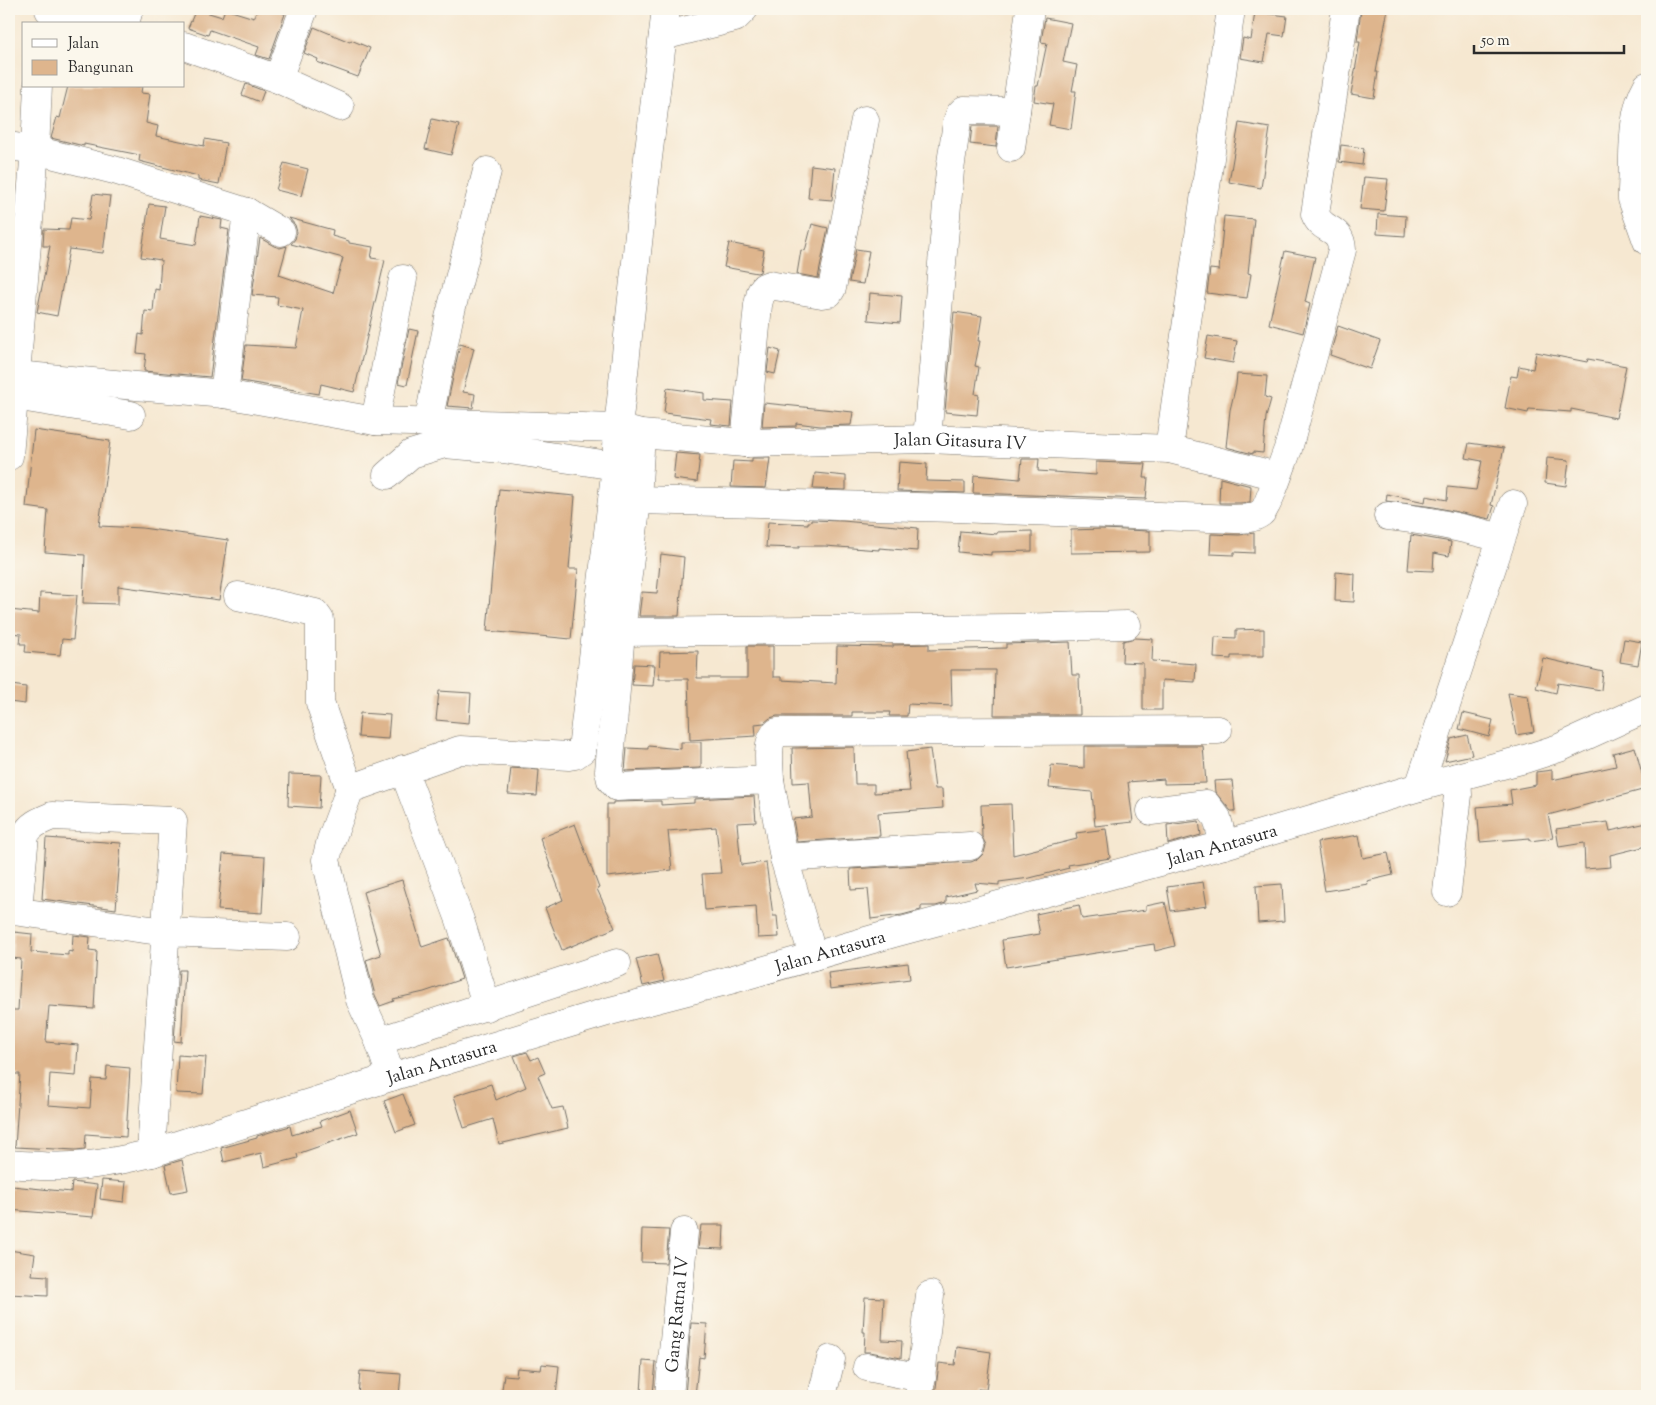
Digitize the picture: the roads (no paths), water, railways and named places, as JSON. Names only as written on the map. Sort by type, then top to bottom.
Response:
[{"type":"street","points":[[126,22],[129,9]]},
{"type":"street","points":[[278,79],[304,9]]},
{"type":"street","points":[[666,9],[641,216],[629,431],[637,500],[621,632],[609,772],[611,780],[617,787],[770,780]]},
{"type":"street","points":[[663,36],[735,18],[744,9]]},
{"type":"street","points":[[1011,148],[1030,9]]},
{"type":"street","points":[[1169,449],[1231,9]]},
{"type":"street","points":[[637,500],[956,508],[1235,519],[1252,518],[1262,513],[1268,503],[1288,449],[1342,250],[1342,241],[1338,234],[1319,222],[1316,214],[1346,9]]},
{"type":"street","points":[[48,14],[99,22]]},
{"type":"street","points":[[185,46],[278,79],[340,107]]},
{"type":"street","points":[[1647,86],[1641,97],[1636,116],[1632,199],[1647,241]]},
{"type":"street","points":[[9,456],[14,375],[22,148],[37,88]]},
{"type":"street","points":[[927,439],[950,170],[957,122],[964,110],[1016,111]]},
{"type":"street","points":[[745,443],[757,313],[761,292],[764,287],[769,285],[822,294],[828,293],[832,288],[865,120]]},
{"type":"street","points":[[22,148],[114,170],[247,212],[280,232]]},
{"type":"street","points":[[428,423],[449,318],[487,171]]},
{"type":"street","points":[[224,394],[247,212]]},
{"type":"street","points":[[375,421],[403,279]]},
{"type":"street","points":[[14,375],[131,415]]},
{"type":"street","name":"Jalan Gitasura IV","points":[[14,375],[224,394],[375,421],[629,431],[745,443],[927,439],[1169,449],[1277,476]]},
{"type":"street","points":[[350,789],[460,750],[569,756],[575,755],[582,750],[616,466],[629,431]]},
{"type":"street","points":[[387,475],[411,454],[444,444],[502,449],[616,466]]},
{"type":"street","points":[[1419,787],[1513,504]]},
{"type":"street","points":[[1388,516],[1451,525],[1502,538]]},
{"type":"street","points":[[238,596],[315,613],[320,620],[320,703],[350,789],[331,840],[326,860],[360,1000],[379,1041],[391,1077]]},
{"type":"street","points":[[621,632],[1127,625]]},
{"type":"street","name":"Jalan Antasura","points":[[9,1164],[86,1166],[113,1162],[152,1152],[610,1011],[1224,845],[1419,787],[1526,759],[1559,748],[1647,708]]},
{"type":"street","points":[[812,956],[784,858],[770,780],[770,748],[774,735],[777,732],[1218,730]]},
{"type":"street","points":[[403,769],[460,920],[487,1007]]},
{"type":"street","points":[[1446,892],[1458,795],[1457,777]]},
{"type":"street","points":[[1151,811],[1206,804],[1217,818],[1224,845]]},
{"type":"street","points":[[152,1152],[166,932],[173,821],[52,816],[29,828],[25,835],[18,911],[166,932],[287,937]]},
{"type":"street","points":[[784,858],[970,846]]},
{"type":"street","points":[[379,1041],[617,963]]},
{"type":"street","name":"Gang Ratna IV","points":[[670,1396],[684,1232]]},
{"type":"street","points":[[867,1367],[920,1387],[930,1295]]},
{"type":"street","points":[[822,1396],[831,1359]]}]
